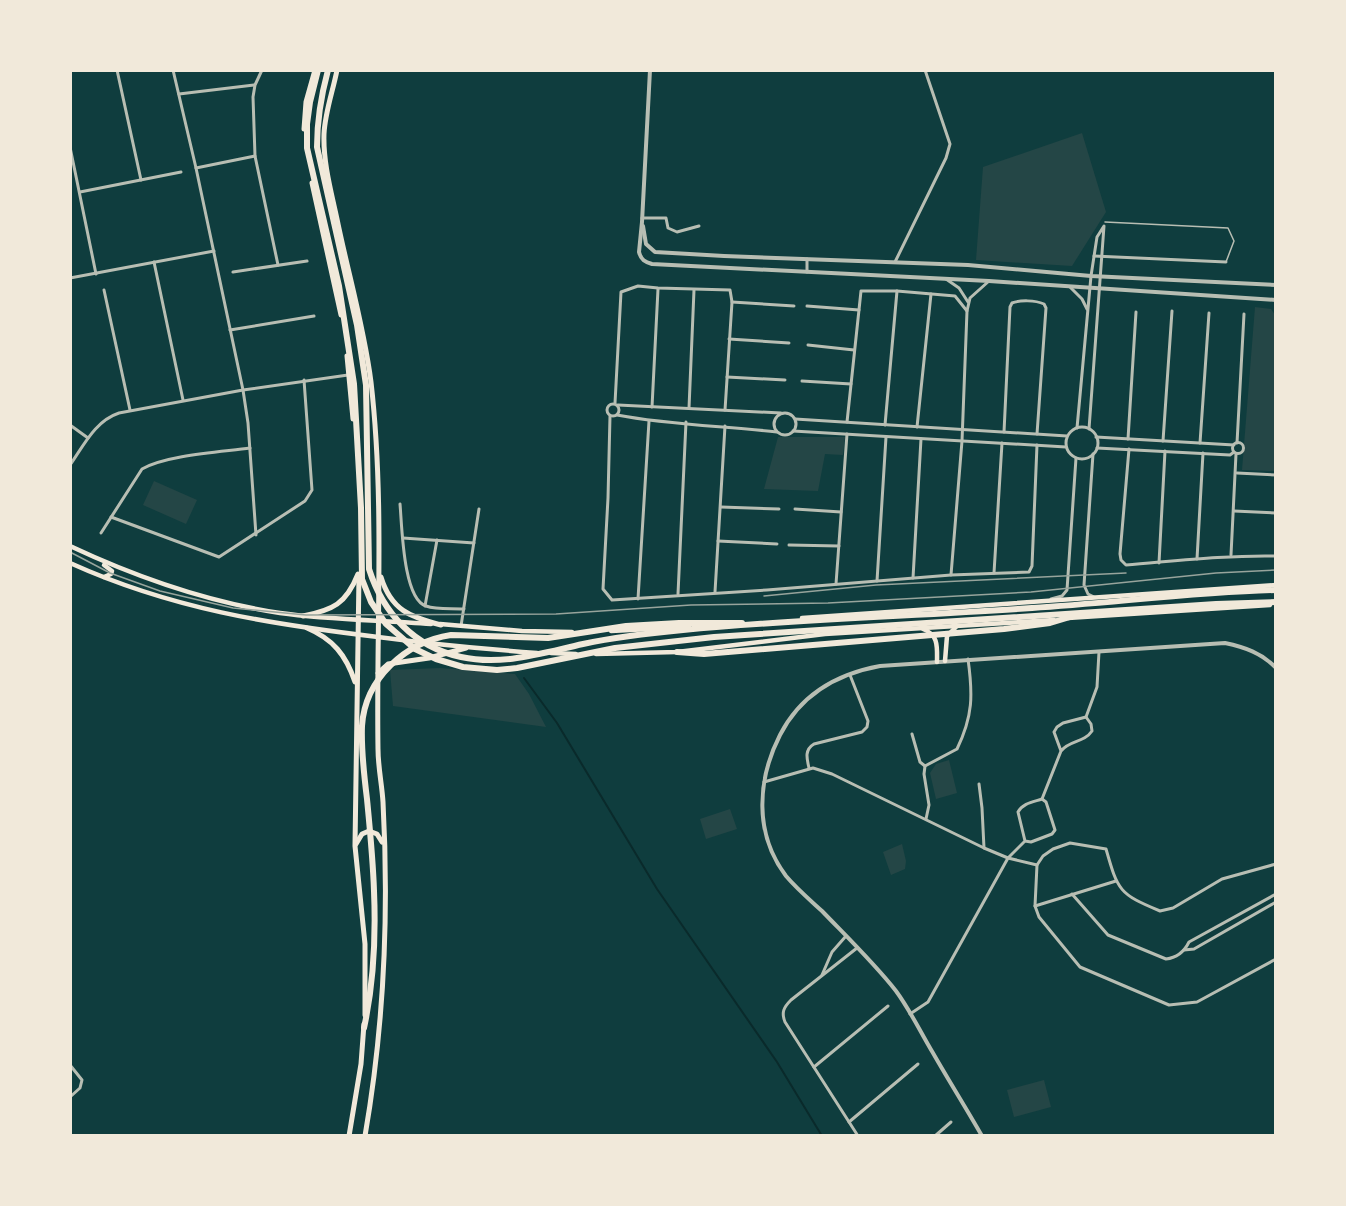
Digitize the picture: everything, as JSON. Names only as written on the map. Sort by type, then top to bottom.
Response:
[{"type":"highway","points":[[316,70],[307,124],[307,148],[339,285],[354,384],[362,579],[371,602],[386,624],[415,649],[436,659],[463,667],[497,670],[615,648],[680,640],[1085,613],[1275,603]]},
{"type":"highway","points":[[328,70],[320,101],[317,147],[357,325],[366,385],[369,569],[374,587],[395,619],[411,634],[435,649],[482,661],[515,659],[618,638],[683,630],[1035,608],[1218,592],[1275,590]]},
{"type":"highway","points":[[677,652],[704,654],[1004,629],[1050,622],[1085,613]]},
{"type":"highway","points":[[364,1028],[371,997],[375,948],[374,892],[362,724],[367,702],[379,679],[396,660],[417,646],[438,637],[451,635],[548,638],[646,625],[717,622],[775,624]]},
{"type":"main road","points":[[316,70],[304,118],[306,147],[347,349],[356,441],[360,570],[357,619],[355,846],[365,944],[364,1028],[361,1064],[349,1136]]},
{"type":"main road","points":[[338,70],[328,111],[324,146],[329,185],[358,310],[370,381],[379,480],[378,753],[383,802],[384,923],[374,1081],[365,1136]]},
{"type":"main road","points":[[306,106],[307,112],[313,118],[321,118],[328,111]]},
{"type":"main road","points":[[70,546],[158,581],[264,610],[303,615],[522,631],[620,630],[1275,585]]},
{"type":"main road","points":[[101,560],[112,571],[104,577]]},
{"type":"main road","points":[[70,563],[153,596],[252,620],[466,648],[597,654],[677,652],[825,634],[1275,603]]},
{"type":"main road","points":[[379,569],[385,588],[401,610],[441,625]]},
{"type":"main road","points":[[303,615],[328,610],[338,604],[349,593],[360,570]]},
{"type":"main road","points":[[404,622],[395,630],[397,636],[404,641]]},
{"type":"main road","points":[[945,661],[947,636],[958,626]]},
{"type":"main road","points":[[307,628],[339,650],[347,661],[356,686]]},
{"type":"main road","points":[[919,629],[929,632],[935,639],[938,646],[937,662]]},
{"type":"main road","points":[[378,673],[388,664],[429,658],[466,648]]},
{"type":"main road","points":[[355,846],[362,834],[369,831],[377,834],[384,845]]},
{"type":"street","points":[[117,70],[141,180]]},
{"type":"street","points":[[173,70],[243,390],[256,535]]},
{"type":"street","points":[[262,70],[255,85],[252,107],[255,156],[278,265]]},
{"type":"street","points":[[650,70],[640,257],[645,262],[1275,300]]},
{"type":"street","points":[[895,262],[946,158],[950,144],[925,70]]},
{"type":"street","points":[[178,94],[255,85]]},
{"type":"street","points":[[70,147],[96,274]]},
{"type":"street","points":[[196,168],[255,156]]},
{"type":"street","points":[[80,192],[181,172]]},
{"type":"street","points":[[642,220],[666,218],[668,228],[678,232],[699,226]]},
{"type":"street","points":[[642,220],[646,244],[656,252],[969,265],[1091,276],[1275,285]]},
{"type":"street","points":[[1077,428],[1091,276],[1097,237],[1105,224]]},
{"type":"street","points":[[1089,429],[1098,288],[1105,224]]},
{"type":"street","points":[[70,278],[214,251]]},
{"type":"street","points":[[1094,256],[1226,262]]},
{"type":"street","points":[[807,259],[807,272]]},
{"type":"street","points":[[232,272],[307,261]]},
{"type":"street","points":[[154,262],[183,400]]},
{"type":"street","points":[[945,279],[958,288],[969,304]]},
{"type":"street","points":[[951,575],[963,429],[968,311],[970,298],[989,281]]},
{"type":"street","points":[[725,410],[732,302],[730,290],[638,286],[621,292],[615,403],[620,410],[614,416],[611,430],[603,589],[612,600],[951,575],[1029,572],[1032,566],[1037,446]]},
{"type":"street","points":[[1070,287],[1082,299],[1088,311]]},
{"type":"street","points":[[652,407],[658,288]]},
{"type":"street","points":[[689,408],[694,289]]},
{"type":"street","points":[[1098,297],[1108,289]]},
{"type":"street","points":[[104,290],[130,410]]},
{"type":"street","points":[[846,422],[861,291],[897,291],[954,296],[968,311]]},
{"type":"street","points":[[885,424],[897,291]]},
{"type":"street","points":[[917,427],[931,293]]},
{"type":"street","points":[[1004,432],[1012,303],[1016,301],[1044,304],[1046,308],[1037,434]]},
{"type":"street","points":[[732,302],[794,306]]},
{"type":"street","points":[[807,306],[859,310]]},
{"type":"street","points":[[1163,441],[1172,311]]},
{"type":"street","points":[[1128,439],[1136,312]]},
{"type":"street","points":[[1200,443],[1209,313]]},
{"type":"street","points":[[1231,555],[1237,473],[1237,454],[1232,448],[1237,442],[1244,314]]},
{"type":"street","points":[[230,330],[314,316]]},
{"type":"street","points":[[729,339],[789,343]]},
{"type":"street","points":[[808,345],[854,350]]},
{"type":"street","points":[[70,465],[88,438],[108,417],[130,410],[183,400],[348,375]]},
{"type":"street","points":[[726,377],[785,380]]},
{"type":"street","points":[[111,517],[219,557],[305,501],[311,494],[304,381]]},
{"type":"street","points":[[802,381],[851,384]]},
{"type":"street","points":[[1066,447],[793,431],[783,435],[777,432],[725,426],[649,421],[614,416],[607,409],[615,403],[781,413],[790,414],[795,419],[1067,436],[1077,428],[1089,429],[1096,437],[1097,447],[1093,454],[1084,585],[1088,594],[1098,598]]},
{"type":"street","points":[[777,432],[774,422],[781,413]]},
{"type":"street","points":[[793,431],[795,419]]},
{"type":"street","points":[[638,599],[649,421]]},
{"type":"street","points":[[678,595],[686,422]]},
{"type":"street","points":[[70,425],[88,438]]},
{"type":"street","points":[[715,593],[725,426]]},
{"type":"street","points":[[836,585],[847,434]]},
{"type":"street","points":[[877,581],[886,436]]},
{"type":"street","points":[[1067,436],[1068,452],[1076,458],[1086,458],[1093,454]]},
{"type":"street","points":[[1096,437],[1200,443],[1237,442]]},
{"type":"street","points":[[913,578],[921,439]]},
{"type":"street","points":[[1097,447],[1237,454],[1244,450],[1237,442]]},
{"type":"street","points":[[994,574],[1002,443]]},
{"type":"street","points":[[100,533],[136,476],[148,465],[250,448]]},
{"type":"street","points":[[1129,449],[1121,560],[1126,565],[1231,555],[1275,556]]},
{"type":"street","points":[[1159,562],[1165,451]]},
{"type":"street","points":[[1197,560],[1203,453]]},
{"type":"street","points":[[1039,602],[1062,596],[1067,590],[1076,458]]},
{"type":"street","points":[[1237,473],[1275,475]]},
{"type":"street","points":[[400,504],[410,585],[417,601],[425,606],[464,609]]},
{"type":"street","points":[[720,507],[779,509]]},
{"type":"street","points":[[461,626],[479,509]]},
{"type":"street","points":[[795,509],[841,512]]},
{"type":"street","points":[[1234,511],[1275,513]]},
{"type":"street","points":[[403,538],[474,543]]},
{"type":"street","points":[[425,606],[437,540]]},
{"type":"street","points":[[718,541],[777,544]]},
{"type":"street","points":[[789,545],[839,546]]},
{"type":"street","points":[[982,1136],[896,992],[846,936],[802,893],[777,862],[765,835],[762,796],[763,782],[771,753],[786,723],[814,692],[849,673],[880,666],[1225,643],[1256,652],[1275,668]]},
{"type":"street","points":[[1042,799],[1061,751],[1066,745],[1089,736],[1092,731],[1086,717],[1097,687],[1099,652]]},
{"type":"street","points":[[926,819],[929,805],[924,774],[926,766],[957,749],[970,716],[972,685],[968,659]]},
{"type":"street","points":[[809,769],[806,753],[809,747],[862,732],[867,727],[868,721],[849,673]]},
{"type":"street","points":[[1061,751],[1054,732],[1057,726],[1086,717]]},
{"type":"street","points":[[912,734],[920,762],[926,766]]},
{"type":"street","points":[[763,782],[813,768],[832,774],[984,848],[1037,866]]},
{"type":"street","points":[[979,784],[984,848]]},
{"type":"street","points":[[1025,840],[1018,812],[1028,803],[1042,799]]},
{"type":"street","points":[[1025,840],[1031,842],[1046,837],[1054,830],[1046,802],[1042,799]]},
{"type":"street","points":[[910,1014],[928,1002],[1008,858],[1025,840]]},
{"type":"street","points":[[1275,864],[1222,879],[1173,908],[1160,911],[1128,896],[1116,881],[1106,849],[1070,843],[1053,849],[1043,856],[1037,866],[1035,906],[1039,917],[1080,967],[1169,1005],[1197,1002],[1275,958]]},
{"type":"street","points":[[1035,906],[1116,881]]},
{"type":"street","points":[[1072,894],[1108,935],[1166,960],[1184,950],[1189,942],[1275,894]]},
{"type":"street","points":[[1184,950],[1194,949],[1275,902]]},
{"type":"street","points":[[822,976],[832,952],[846,936]]},
{"type":"street","points":[[857,948],[784,1006],[782,1015],[784,1022],[858,1136]]},
{"type":"street","points":[[814,1066],[888,1006]]},
{"type":"street","points":[[849,1122],[918,1064]]},
{"type":"street","points":[[70,1065],[81,1080],[80,1088],[70,1097]]},
{"type":"street","points":[[935,1136],[951,1122]]},
{"type":"lane","points":[[1105,224],[1228,228],[1234,241],[1226,262]]},
{"type":"shaded area","points":[[1082,133],[1106,212],[1072,266],[976,260],[983,167]]},
{"type":"shaded area","points":[[1255,307],[1271,309],[1275,315],[1275,471],[1242,470]]},
{"type":"shaded area","points":[[778,437],[845,437],[843,455],[825,454],[818,491],[764,489]]},
{"type":"shaded area","points":[[154,481],[197,500],[186,524],[143,505]]},
{"type":"shaded area","points":[[440,668],[515,674],[529,694],[546,727],[393,706],[390,670]]},
{"type":"shaded area","points":[[949,760],[957,793],[936,799],[930,773],[936,764]]},
{"type":"shaded area","points":[[730,809],[737,829],[706,839],[700,819]]},
{"type":"shaded area","points":[[902,844],[906,861],[905,869],[891,875],[883,852]]},
{"type":"shaded area","points":[[1044,1080],[1051,1107],[1014,1117],[1007,1090]]},
{"type":"waterway","points":[[524,678],[557,723],[657,889],[777,1062],[822,1136]]},
{"type":"tram line","points":[[70,552],[110,573],[160,591],[233,608],[306,615],[556,614],[691,605],[828,603],[1031,592],[1216,573],[1276,570]]},
{"type":"tram line","points":[[764,596],[876,585],[1126,573]]}]
